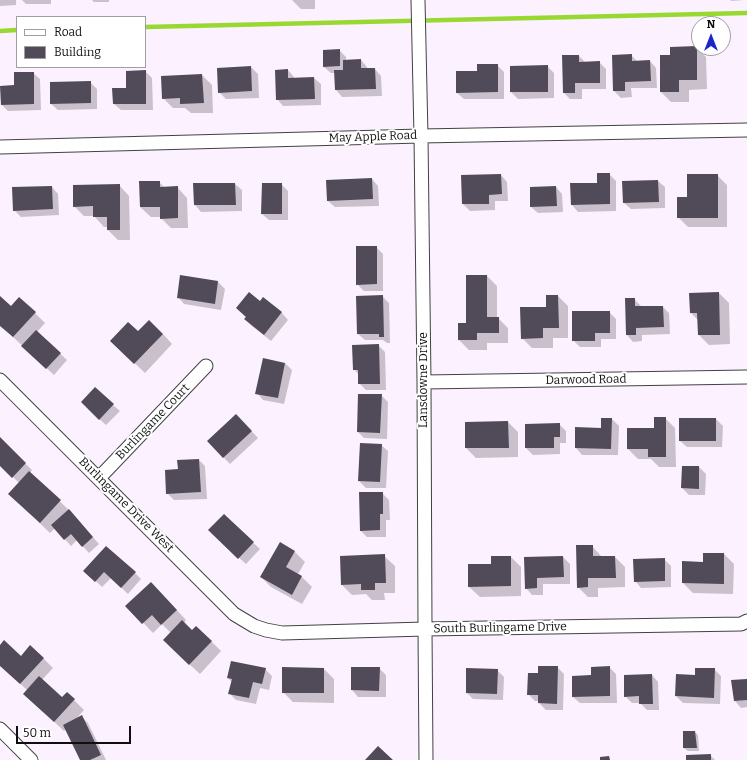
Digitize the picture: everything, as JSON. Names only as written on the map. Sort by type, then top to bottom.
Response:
[{"type":"street","name":"Lansdowne Drive","points":[[418,0],[424,382],[424,629],[426,760]]},
{"type":"street","name":"May Apple Road","points":[[0,147],[421,136],[747,130]]},
{"type":"street","name":"Burlingame Court","points":[[99,478],[206,366]]},
{"type":"street","name":"Darwood Road","points":[[424,382],[747,377]]},
{"type":"street","name":"Burlingame Drive West","points":[[0,380],[234,614],[254,626]]},
{"type":"street","name":"South Burlingame Drive","points":[[254,626],[282,633],[424,629],[741,624],[747,621]]},
{"type":"street","points":[[0,729],[31,760]]},
{"type":"building","points":[[691,46],[691,56],[697,56],[697,80],[679,80],[679,92],[660,92],[660,55],[670,55],[670,47]]},
{"type":"building","points":[[340,49],[340,66],[323,67],[323,50]]},
{"type":"building","points":[[632,54],[632,61],[650,60],[651,81],[625,82],[625,91],[613,91],[612,55]]},
{"type":"building","points":[[562,55],[579,55],[579,62],[600,61],[600,83],[575,83],[575,93],[563,93]]},
{"type":"building","points":[[361,59],[361,68],[375,68],[376,89],[335,90],[334,70],[343,70],[343,60]]},
{"type":"building","points":[[477,64],[498,64],[498,92],[456,93],[456,71],[477,71]]},
{"type":"building","points":[[548,65],[548,92],[510,92],[510,66]]},
{"type":"building","points":[[251,66],[252,91],[218,93],[217,68]]},
{"type":"building","points":[[288,69],[288,78],[314,77],[315,99],[276,100],[275,70]]},
{"type":"building","points":[[146,70],[146,104],[113,104],[112,88],[126,88],[126,71]]},
{"type":"building","points":[[14,72],[34,72],[34,104],[1,105],[0,86],[14,85]]},
{"type":"building","points":[[202,74],[204,103],[180,104],[180,98],[162,99],[161,76]]},
{"type":"building","points":[[91,81],[91,103],[50,104],[50,82]]},
{"type":"building","points":[[597,173],[610,173],[610,204],[571,205],[570,183],[597,183]]},
{"type":"building","points":[[501,174],[502,194],[489,195],[489,204],[462,204],[461,175]]},
{"type":"building","points":[[687,174],[718,174],[718,218],[677,218],[677,197],[687,197]]},
{"type":"building","points":[[372,178],[373,199],[327,201],[326,180]]},
{"type":"building","points":[[658,180],[659,202],[623,203],[622,181]]},
{"type":"building","points":[[139,181],[160,181],[160,187],[178,186],[178,218],[160,219],[160,207],[140,207]]},
{"type":"building","points":[[193,183],[235,183],[236,205],[194,205]]},
{"type":"building","points":[[262,183],[282,183],[282,214],[261,214]]},
{"type":"building","points":[[120,184],[120,230],[107,230],[107,217],[93,217],[93,206],[73,207],[73,185]]},
{"type":"building","points":[[52,186],[53,209],[13,211],[12,187]]},
{"type":"building","points":[[556,186],[557,206],[530,207],[530,187]]},
{"type":"building","points":[[356,246],[377,246],[377,284],[356,285]]},
{"type":"building","points":[[180,275],[218,281],[215,304],[177,298]]},
{"type":"building","points":[[466,275],[487,275],[487,317],[499,317],[499,333],[477,333],[477,340],[458,340],[458,323],[466,323]]},
{"type":"building","points":[[249,292],[260,301],[263,297],[282,312],[264,335],[244,319],[246,317],[236,308]]},
{"type":"building","points":[[719,292],[720,335],[698,335],[697,313],[690,313],[689,293]]},
{"type":"building","points":[[383,295],[384,337],[379,337],[379,334],[357,334],[356,296]]},
{"type":"building","points":[[546,295],[558,295],[559,328],[543,328],[543,338],[521,339],[520,307],[546,307]]},
{"type":"building","points":[[0,296],[11,306],[19,297],[36,312],[13,337],[0,326]]},
{"type":"building","points":[[625,298],[635,298],[635,306],[663,306],[664,327],[636,328],[636,335],[626,335]]},
{"type":"building","points":[[572,311],[610,311],[610,333],[595,333],[595,341],[572,341]]},
{"type":"building","points":[[149,320],[163,334],[134,364],[110,341],[128,322],[138,331]]},
{"type":"building","points":[[36,330],[61,353],[46,369],[21,346]]},
{"type":"building","points":[[379,344],[380,384],[358,384],[358,370],[353,370],[352,345]]},
{"type":"building","points":[[263,358],[285,363],[278,398],[255,394]]},
{"type":"building","points":[[95,387],[114,404],[99,420],[81,402]]},
{"type":"building","points":[[358,394],[382,394],[380,433],[357,432]]},
{"type":"building","points":[[236,414],[252,431],[223,458],[207,441]]},
{"type":"building","points":[[654,417],[666,417],[666,457],[648,457],[648,449],[627,449],[627,428],[654,428]]},
{"type":"building","points":[[601,418],[612,418],[611,449],[575,448],[575,427],[601,428]]},
{"type":"building","points":[[679,418],[716,418],[716,441],[679,441]]},
{"type":"building","points":[[508,421],[509,448],[465,448],[465,422]]},
{"type":"building","points":[[560,423],[560,437],[554,437],[554,448],[525,448],[525,424]]},
{"type":"building","points":[[0,437],[26,463],[12,478],[0,466]]},
{"type":"building","points":[[360,443],[382,444],[380,482],[358,481]]},
{"type":"building","points":[[199,459],[201,492],[166,494],[165,470],[178,469],[177,460]]},
{"type":"building","points":[[682,466],[699,466],[699,489],[681,488]]},
{"type":"building","points":[[29,471],[61,500],[40,523],[8,494]]},
{"type":"building","points":[[359,492],[383,492],[383,514],[380,514],[380,530],[360,531]]},
{"type":"building","points":[[69,509],[93,537],[82,547],[71,534],[64,540],[51,525]]},
{"type":"building","points":[[224,514],[254,542],[238,559],[208,530]]},
{"type":"building","points":[[280,542],[295,551],[286,567],[302,576],[292,595],[260,577]]},
{"type":"building","points":[[576,545],[593,545],[593,556],[615,556],[616,578],[588,578],[588,587],[577,588]]},
{"type":"building","points":[[106,546],[136,572],[121,588],[104,572],[95,582],[83,571]]},
{"type":"building","points":[[703,553],[724,553],[724,584],[682,583],[682,561],[703,562]]},
{"type":"building","points":[[385,554],[386,583],[375,583],[375,590],[361,590],[361,584],[341,585],[340,556]]},
{"type":"building","points":[[491,556],[511,556],[511,586],[468,587],[468,564],[491,564]]},
{"type":"building","points":[[563,556],[564,577],[537,578],[537,588],[525,589],[524,557]]},
{"type":"building","points":[[665,558],[665,581],[634,582],[633,559]]},
{"type":"building","points":[[151,582],[177,610],[161,625],[152,615],[142,624],[125,606]]},
{"type":"building","points":[[182,620],[192,630],[196,626],[212,641],[189,665],[163,640]]},
{"type":"building","points":[[4,640],[21,656],[30,645],[44,658],[20,684],[0,666],[0,645]]},
{"type":"building","points":[[231,661],[266,668],[262,684],[253,682],[249,698],[228,694],[232,679],[227,678]]},
{"type":"building","points":[[538,666],[558,666],[557,704],[538,703],[538,695],[527,695],[528,673],[538,673]]},
{"type":"building","points":[[610,666],[610,696],[572,697],[572,676],[591,675],[591,667]]},
{"type":"building","points":[[282,667],[324,668],[324,693],[282,693]]},
{"type":"building","points":[[351,667],[380,667],[379,691],[351,690]]},
{"type":"building","points":[[466,668],[498,669],[497,694],[466,693]]},
{"type":"building","points":[[695,668],[715,668],[714,698],[675,696],[676,674],[695,675]]},
{"type":"building","points":[[652,674],[653,704],[639,704],[639,696],[624,697],[624,675]]},
{"type":"building","points":[[39,676],[62,697],[67,692],[75,699],[54,722],[23,694]]},
{"type":"building","points":[[747,679],[747,700],[734,701],[731,680]]},
{"type":"building","points":[[82,715],[101,755],[90,760],[80,760],[63,725]]},
{"type":"building","points":[[683,731],[695,731],[697,748],[683,748]]},
{"type":"building","points":[[378,746],[393,760],[365,760]]},
{"type":"building","points":[[711,754],[711,760],[686,760],[686,755]]},
{"type":"building","points":[[609,756],[610,760],[600,760],[600,757]]},
{"type":"waterway","points":[[146,27],[747,13]]},
{"type":"waterway","points":[[0,31],[16,30]]}]
